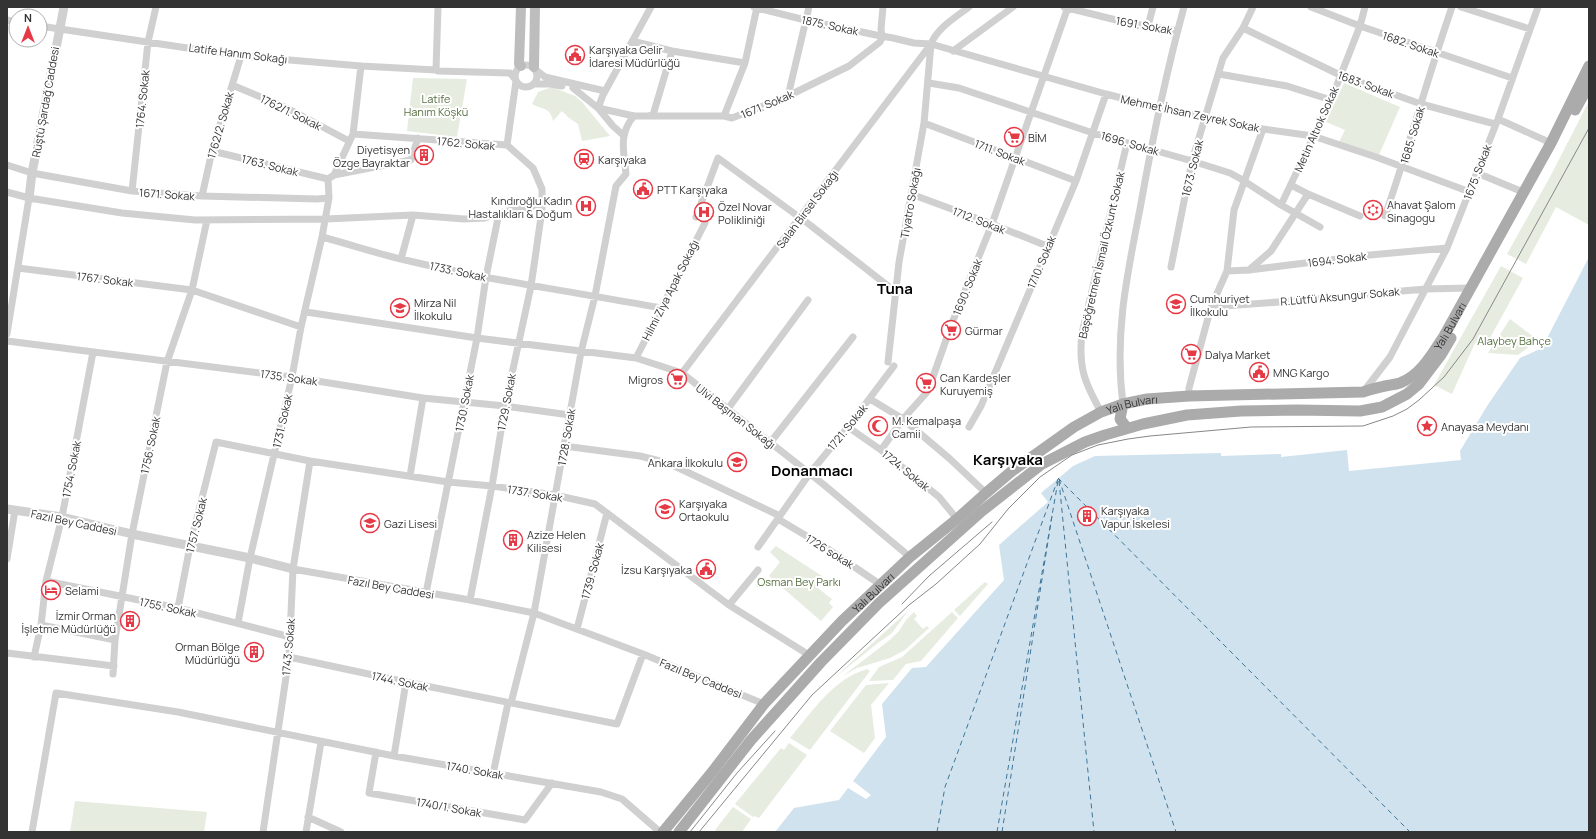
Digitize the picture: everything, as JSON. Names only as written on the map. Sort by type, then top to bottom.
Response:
[{"type":"main road","points":[[520,68],[521,7]]},
{"type":"main road","points":[[535,7],[535,69]]},
{"type":"main road","name":"Yalı Bulvarı","points":[[661,832],[713,771],[764,704],[809,655],[910,557],[1025,462],[1074,427],[1101,412],[1123,404],[1147,398],[1363,392],[1382,386],[1398,384],[1409,379],[1418,372],[1427,362],[1444,336],[1469,288],[1551,143],[1589,66]]},
{"type":"main road","name":"Yalı Bulvarı","points":[[682,829],[751,740],[821,662],[879,603],[982,511],[1042,464],[1085,442],[1130,428],[1187,415],[1213,412],[1298,410],[1368,411],[1382,407],[1407,394],[1419,384],[1441,355],[1589,84]]},
{"type":"main road","points":[[1363,392],[1369,393],[1372,396],[1372,404],[1368,411]]},
{"type":"main road","points":[[1123,404],[1120,419],[1130,428]]},
{"type":"main road","points":[[674,817],[682,829]]},
{"type":"street","name":"Rüştü Şardağ Caddesi","points":[[29,198],[32,173],[58,30],[64,7]]},
{"type":"street","name":"1764. Sokak","points":[[132,191],[148,42],[156,7]]},
{"type":"street","points":[[436,70],[438,7]]},
{"type":"street","points":[[598,108],[604,93],[651,7]]},
{"type":"street","points":[[724,116],[745,63],[756,7]]},
{"type":"street","name":"1875. Sokak","points":[[756,7],[805,20],[882,37],[914,43],[931,44]]},
{"type":"street","points":[[788,96],[809,7]]},
{"type":"street","points":[[882,37],[881,29],[883,7]]},
{"type":"street","name":"Salah Birsel Sokağı","points":[[682,373],[931,44],[934,38],[950,22],[969,7]]},
{"type":"street","points":[[953,51],[1013,7]]},
{"type":"street","name":"1691. Sokak","points":[[1067,7],[1128,23],[1178,31]]},
{"type":"street","name":"1690. Sokak","points":[[881,450],[904,419],[928,391],[952,323],[992,224],[1016,158],[1067,7]]},
{"type":"street","points":[[1148,26],[1153,7]]},
{"type":"street","points":[[1123,404],[1120,381],[1120,343],[1123,300],[1151,149],[1184,7]]},
{"type":"street","name":"1673. Sokak","points":[[1171,266],[1192,161],[1223,58],[1243,28],[1253,7]]},
{"type":"street","name":"1682. Sokak","points":[[1310,7],[1328,10],[1360,26],[1512,78]]},
{"type":"street","name":"Metin Altıok Sokak","points":[[1281,205],[1331,100],[1360,26],[1365,7]]},
{"type":"street","name":"1685. Sokak","points":[[1385,216],[1402,167],[1436,52],[1452,7]]},
{"type":"street","points":[[1461,7],[1530,29]]},
{"type":"street","name":"1675. Sokak","points":[[1363,392],[1390,357],[1447,248],[1470,192],[1538,7]]},
{"type":"street","name":"Latife Hanım Sokağı","points":[[48,28],[241,56],[438,71],[510,73],[516,80]]},
{"type":"street","name":"1683. Sokak","points":[[1243,28],[1340,75],[1421,104],[1496,122],[1551,143]]},
{"type":"street","name":"1671. Sokak","points":[[598,108],[634,116],[724,116],[732,118],[788,96],[849,66],[880,42],[882,37]]},
{"type":"street","points":[[632,41],[672,51],[745,63]]},
{"type":"street","name":"Mehmet İhsan Zeyrek Sokak","points":[[931,44],[1044,77],[1160,108],[1263,129],[1313,136],[1470,192]]},
{"type":"street","name":"Tiyatro Sokağı","points":[[891,364],[899,262],[924,123],[929,83],[931,44]]},
{"type":"street","points":[[648,116],[653,115],[672,51]]},
{"type":"street","name":"1762/2. Sokak","points":[[202,196],[212,151],[241,56]]},
{"type":"street","points":[[508,145],[516,80],[515,75],[520,68],[527,65],[545,77],[604,93]]},
{"type":"street","points":[[331,177],[351,137],[361,66]]},
{"type":"street","name":"Latife Hanım Sokağı","points":[[436,70],[439,68],[504,70],[520,68]]},
{"type":"street","points":[[534,84],[538,78],[535,69]]},
{"type":"street","points":[[1218,74],[1286,86],[1331,100]]},
{"type":"street","points":[[516,80],[518,85],[525,88],[534,84],[550,84],[604,93]]},
{"type":"street","name":"1696. Sokak","points":[[929,83],[959,88],[1093,133],[1230,173],[1281,205],[1320,227]]},
{"type":"street","name":"1762/1. Sokak","points":[[232,85],[288,108],[351,137]]},
{"type":"street","points":[[573,88],[598,108],[613,126],[623,135],[628,123],[634,116]]},
{"type":"street","name":"1710. Sokak","points":[[970,427],[981,406],[1047,246],[1076,181],[1106,94]]},
{"type":"street","name":"1711. Sokak","points":[[924,123],[1076,181]]},
{"type":"street","points":[[1188,396],[1211,307],[1227,271],[1234,210],[1263,129]]},
{"type":"street","name":"1728. Sokak","points":[[493,774],[534,613],[581,352],[595,296],[616,186],[626,174],[623,135]]},
{"type":"street","name":"1762. Sokak","points":[[351,137],[418,138],[508,145],[533,168],[542,189],[542,204]]},
{"type":"street","points":[[331,177],[411,160],[418,138]]},
{"type":"street","name":"Başöğretmen İsmail Özkunt Sokak","points":[[1101,412],[1089,390],[1083,374],[1081,361],[1082,333],[1127,143]]},
{"type":"street","name":"1763. Sokak","points":[[212,151],[331,177]]},
{"type":"street","points":[[696,217],[718,158],[800,218],[897,293]]},
{"type":"street","name":"1671. Sokak","points":[[7,164],[32,173],[132,191],[202,196],[317,199],[330,198]]},
{"type":"street","points":[[1477,172],[1523,192]]},
{"type":"street","name":"1731. Sokak","points":[[238,623],[250,558],[292,377],[301,327],[306,312],[326,219],[330,198],[331,177]]},
{"type":"street","points":[[1291,185],[1308,194],[1360,216]]},
{"type":"street","name":"1671. Sokak","points":[[7,192],[29,198],[122,213],[207,220],[326,219],[413,215],[464,219],[485,218],[499,213],[542,204]]},
{"type":"street","name":"1712. Sokak","points":[[911,194],[1047,246]]},
{"type":"street","points":[[1249,270],[1271,251],[1308,194]]},
{"type":"street","points":[[7,334],[29,198]]},
{"type":"street","name":"1729. Sokak","points":[[470,600],[492,486],[505,406],[531,286],[542,204]]},
{"type":"street","name":"1730. Sokak","points":[[426,592],[477,338],[486,277],[499,213]]},
{"type":"street","points":[[401,259],[413,215]]},
{"type":"street","name":"1756. Sokak","points":[[113,674],[115,640],[132,534],[167,362],[192,290],[207,220]]},
{"type":"street","name":"Hilmi Ziya Apak Sokağı","points":[[636,358],[705,223]]},
{"type":"street","name":"1733. Sokak","points":[[322,237],[401,259],[486,277],[661,308]]},
{"type":"street","name":"1694. Sokak","points":[[1227,271],[1249,270],[1370,255],[1447,248]]},
{"type":"street","name":"1767. Sokak","points":[[18,268],[192,290],[301,327]]},
{"type":"street","name":"R.Lütfü Aksungur Sokak","points":[[1211,307],[1346,297],[1426,288],[1469,288]]},
{"type":"street","points":[[727,410],[808,300]]},
{"type":"street","points":[[306,312],[518,344],[636,358],[682,373]]},
{"type":"street","points":[[770,443],[853,337]]},
{"type":"street","name":"1735. Sokak","points":[[7,341],[292,377],[423,398],[505,406],[570,415]]},
{"type":"street","name":"1754. Sokak","points":[[34,657],[41,625],[46,582],[62,517],[93,352]]},
{"type":"street","name":"1721. Sokak","points":[[758,547],[810,473],[870,399],[891,364]]},
{"type":"street","name":"Ulvi Başman Sokağı","points":[[682,373],[727,410],[810,473],[910,557]]},
{"type":"street","points":[[410,476],[423,398]]},
{"type":"street","points":[[870,399],[904,419],[986,493]]},
{"type":"street","name":"1724. Sokak","points":[[848,426],[881,450],[939,497],[957,519]]},
{"type":"street","name":"1737. Sokak","points":[[216,442],[274,455],[310,461],[448,482],[492,486],[595,504],[729,605],[809,655]]},
{"type":"street","name":"1757. Sokak","points":[[178,608],[190,546],[216,442]]},
{"type":"street","name":"1726 sokak","points":[[564,446],[640,456],[668,463],[779,517],[881,585]]},
{"type":"street","name":"1743. Sokak","points":[[263,832],[289,657],[293,569],[310,461]]},
{"type":"street","points":[[7,559],[11,510]]},
{"type":"street","name":"Fazıl Bey Caddesi","points":[[11,510],[62,517],[132,534],[250,558],[293,569],[470,600],[534,613],[642,654],[764,704]]},
{"type":"street","name":"1739. Sokak","points":[[577,629],[607,513]]},
{"type":"street","points":[[729,605],[758,570]]},
{"type":"street","name":"1755. Sokak","points":[[46,582],[178,608],[290,637]]},
{"type":"street","points":[[41,625],[115,640]]},
{"type":"street","points":[[7,653],[114,666]]},
{"type":"street","points":[[510,703],[617,724],[642,654]]},
{"type":"street","name":"1744. Sokak","points":[[289,657],[510,703]]},
{"type":"street","points":[[394,756],[406,682]]},
{"type":"street","name":"1740. Sokak","points":[[32,832],[56,693],[178,712],[394,756],[601,792],[622,799],[661,832]]},
{"type":"street","points":[[306,832],[321,742]]},
{"type":"street","name":"1740/1. Sokak","points":[[376,752],[369,793],[408,800],[525,820],[552,783]]},
{"type":"street","points":[[308,817],[341,832]]},
{"type":"green space","name":"Latife Hanım Köşkü","points":[[413,78],[467,79],[457,137],[407,131]]},
{"type":"green space","points":[[1344,83],[1400,107],[1379,155],[1339,142],[1345,130],[1326,122]]},
{"type":"green space","points":[[552,87],[575,96],[582,102],[610,136],[582,141],[578,124],[562,111],[553,121],[552,116],[548,111],[532,104],[538,92]]},
{"type":"green space","points":[[1589,101],[1589,225],[1556,207],[1526,264],[1507,254],[1550,177]]},
{"type":"green space","points":[[1501,266],[1523,278],[1485,347],[1475,343],[1452,394],[1434,385]]},
{"type":"green space","name":"Alaybey Bahçe","points":[[1510,319],[1538,340],[1518,355],[1488,353]]},
{"type":"green space","name":"Osman Bey Parkı","points":[[776,546],[822,576],[815,586],[832,599],[829,603],[833,607],[821,621],[769,576],[780,562],[770,552]]},
{"type":"green space","points":[[985,582],[988,584],[960,616],[954,610]]},
{"type":"green space","points":[[908,611],[892,633],[834,678]]},
{"type":"green space","points":[[914,612],[917,616],[914,619],[923,629],[927,626],[929,628],[905,650],[890,658],[857,668],[843,676],[891,639]]},
{"type":"green space","points":[[952,612],[958,618],[921,661],[906,664],[893,680],[869,681],[879,667],[902,657]]},
{"type":"green space","points":[[867,669],[870,671],[810,750],[790,738],[815,707],[833,688],[844,680]]},
{"type":"green space","points":[[889,683],[871,705],[875,738],[864,753],[830,731],[866,685]]},
{"type":"green space","points":[[789,743],[807,755],[759,818],[755,816],[753,817],[735,804],[781,748],[784,750]]},
{"type":"green space","points":[[75,801],[207,812],[204,832],[70,832]]},
{"type":"green space","points":[[733,807],[751,819],[742,832],[717,832],[715,830]]},
{"type":"water","points":[[1589,257],[1589,832],[775,832],[794,808],[839,800],[848,788],[866,799],[871,795],[853,781],[886,737],[882,704],[912,668],[926,667],[1004,580],[999,545],[1048,502],[1041,493],[1073,466],[1095,456],[1221,453],[1221,456],[1281,454],[1281,457],[1347,450],[1349,471],[1461,460],[1460,451],[1487,406],[1520,358],[1542,348]]},
{"type":"ferry route","points":[[1058,478],[1410,832]]},
{"type":"ferry route","points":[[937,832],[945,787],[1058,479]]},
{"type":"ferry route","points":[[1059,479],[1176,832]]},
{"type":"ferry route","points":[[997,832],[1058,481]]},
{"type":"ferry route","points":[[1059,481],[1094,832]]},
{"type":"ferry route","points":[[1002,832],[1052,516]]},
{"type":"tram line","points":[[699,832],[812,695],[909,605],[936,584],[980,544],[1008,509],[1040,477],[1072,455],[1098,445],[1150,436],[1251,427],[1363,426],[1393,416],[1407,409],[1419,400],[1444,377],[1473,339],[1589,128]]},
{"type":"tram line","points":[[902,604],[929,576],[992,522]]},
{"type":"tram line","points":[[690,832],[737,773],[775,731]]},
{"type":"place","name":"Karşıyaka Gelir İdaresi Müdürlüğü","points":[[575,55]]},
{"type":"place","name":"BİM","points":[[1014,137]]},
{"type":"place","name":"Diyetisyen Özge Bayraktar","points":[[424,155]]},
{"type":"place","name":"Karşıyaka","points":[[584,159]]},
{"type":"place","name":"PTT Karşıyaka","points":[[643,189]]},
{"type":"place","name":"Kındıroğlu Kadın Hastalıkları & Doğum","points":[[586,206]]},
{"type":"place","name":"Ahavat Şalom Sinagogu","points":[[1373,210]]},
{"type":"place","name":"Özel Novar Polikliniği","points":[[704,212]]},
{"type":"place","name":"Cumhuriyet İlkokulu","points":[[1176,304]]},
{"type":"place","name":"Mirza Nil İlkokulu","points":[[400,308]]},
{"type":"place","name":"Gürmar","points":[[951,330]]},
{"type":"place","name":"Dalya Market","points":[[1191,354]]},
{"type":"place","name":"MNG Kargo","points":[[1259,372]]},
{"type":"place","name":"Migros","points":[[677,379]]},
{"type":"place","name":"Can Kardeşler Kuruyemiş","points":[[926,383]]},
{"type":"place","name":"M. Kemalpaşa Camii","points":[[878,426]]},
{"type":"place","name":"Anayasa Meydanı","points":[[1427,426]]},
{"type":"place","name":"Ankara İlkokulu","points":[[737,462]]},
{"type":"place","name":"Karşıyaka Ortaokulu","points":[[665,509]]},
{"type":"place","name":"Karşıyaka Vapur İskelesi","points":[[1087,516]]},
{"type":"place","name":"Gazi Lisesi","points":[[370,523]]},
{"type":"place","name":"Azize Helen Kilisesi","points":[[513,540]]},
{"type":"place","name":"İzsu Karşıyaka","points":[[706,569]]},
{"type":"place","name":"Selami","points":[[51,590]]},
{"type":"place","name":"İzmir Orman İşletme Müdürlüğü","points":[[130,621]]},
{"type":"place","name":"Orman Bölge Müdürlüğü","points":[[254,652]]},
{"type":"district","name":"Tuna","points":[[895,288]]},
{"type":"district","name":"Karşıyaka","points":[[1008,459]]},
{"type":"district","name":"Donanmacı","points":[[812,470]]}]
